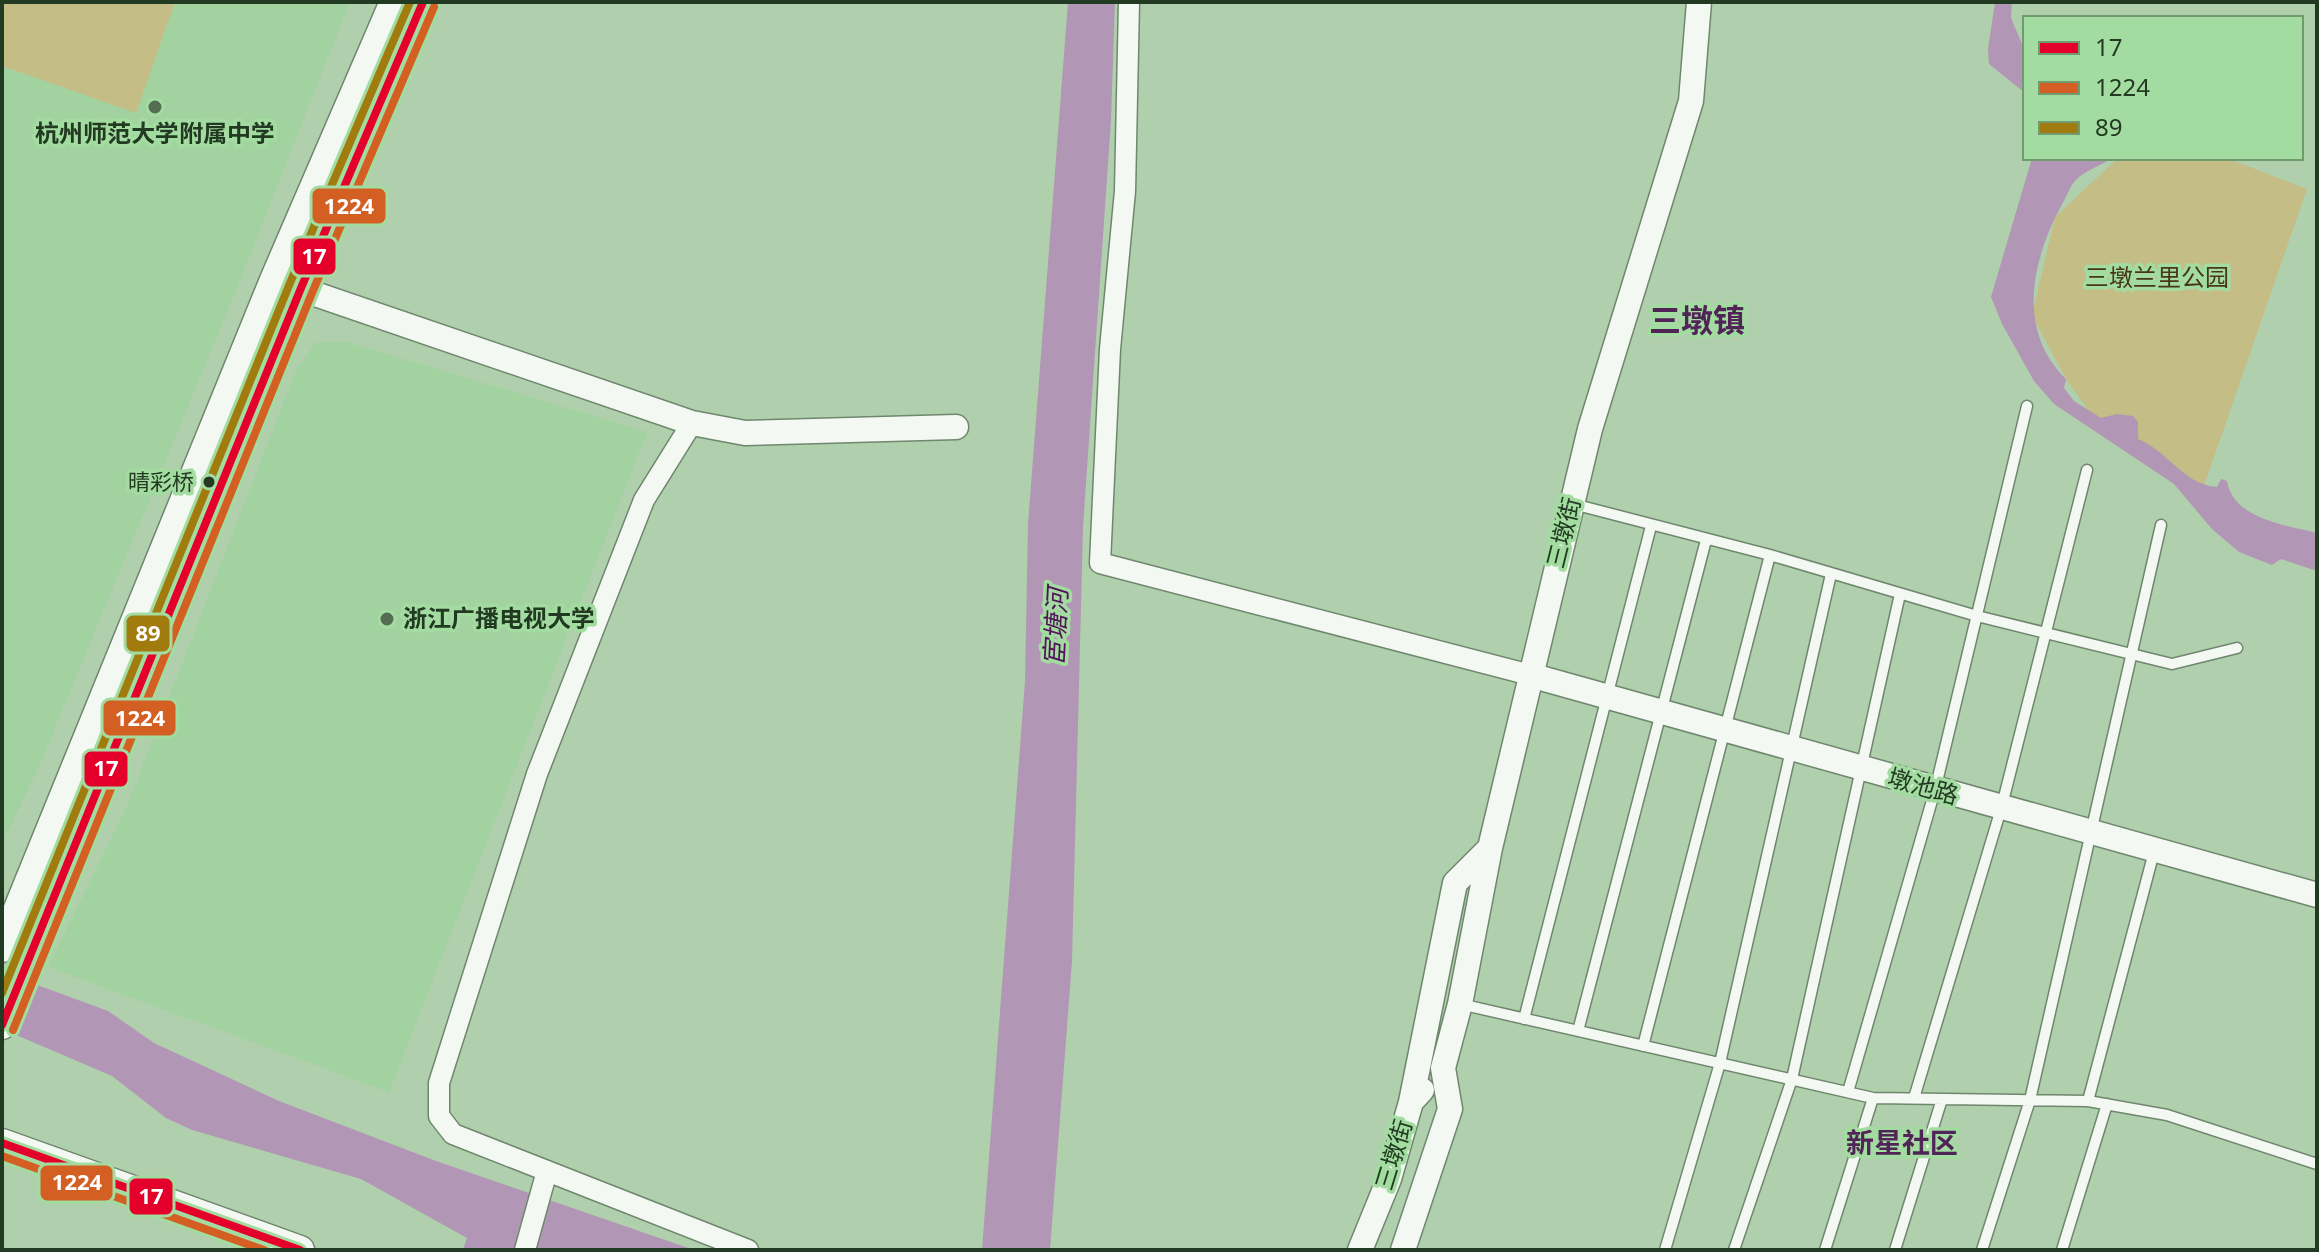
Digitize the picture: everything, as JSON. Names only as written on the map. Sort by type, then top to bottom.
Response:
[{"type":"main road","points":[[2,948],[274,280],[394,2]]},
{"type":"main road","points":[[2,1025],[301,288],[423,2]]},
{"type":"main road","points":[[2,1143],[300,1250]]},
{"type":"street","points":[[1129,2],[1125,191],[1110,349],[1100,563],[1530,675]]},
{"type":"street","name":"三墩街","points":[[1403,1250],[1450,1109],[1443,1068],[1460,1004],[1490,848],[1571,504],[1590,429],[1691,101],[1699,2]]},
{"type":"street","points":[[274,280],[692,423],[745,433],[956,427]]},
{"type":"street","points":[[692,423],[644,500],[537,774],[439,1083],[439,1116],[453,1134],[748,1250]]},
{"type":"street","name":"墩池路","points":[[1530,675],[2088,834],[2317,895]]},
{"type":"street","points":[[1411,1102],[1455,883],[1490,848]]},
{"type":"street","name":"三墩街","points":[[1360,1250],[1389,1179],[1411,1102],[1443,1068]]},
{"type":"street","points":[[525,1250],[547,1171]]},
{"type":"lane","points":[[1848,1092],[1935,790],[2027,406]]},
{"type":"lane","points":[[1914,1098],[2001,809],[2087,470]]},
{"type":"lane","points":[[1571,504],[1770,555],[1977,616],[2172,664],[2237,648]]},
{"type":"lane","points":[[1982,1250],[2030,1100],[2088,834],[2161,525]]},
{"type":"lane","points":[[1524,1019],[1651,526]]},
{"type":"lane","points":[[1578,1031],[1706,540]]},
{"type":"lane","points":[[1643,1046],[1770,555]]},
{"type":"lane","points":[[1665,1250],[1720,1063],[1831,574]]},
{"type":"lane","points":[[1734,1250],[1792,1079],[1900,594]]},
{"type":"lane","points":[[2088,1101],[2154,852]]},
{"type":"lane","points":[[1460,1004],[1873,1098],[2088,1101],[2167,1115],[2317,1164]]},
{"type":"lane","points":[[1825,1250],[1873,1098]]},
{"type":"lane","points":[[1895,1250],[1942,1099]]},
{"type":"lane","points":[[2062,1250],[2107,1104]]},
{"type":"shaded area","points":[[2,2],[350,2],[232,300],[37,771],[2,843]]},
{"type":"shaded area","name":"浙江广播电视大学","points":[[343,341],[647,432],[389,1092],[48,967],[127,806],[295,373],[315,343]]},
{"type":"green space","points":[[2,2],[175,2],[136,113],[2,66]]},
{"type":"green space","name":"三墩兰里公园","points":[[2116,160],[2231,160],[2307,189],[2204,486],[2090,412],[2066,379],[2032,315],[2055,217]]},
{"type":"water","name":"宦塘河","points":[[1068,2],[1115,2],[1111,120],[1083,527],[1072,961],[1050,1250],[982,1250],[1025,681],[1028,524]]},
{"type":"water","points":[[1995,2],[2012,2],[2011,18],[2023,46],[2023,91],[1989,64],[1988,49]]},
{"type":"water","points":[[2031,160],[2108,160],[2078,177],[2073,184],[2050,229],[2036,274],[2035,318],[2040,340],[2050,360],[2066,379],[2064,388],[2074,401],[2101,418],[2117,414],[2133,416],[2138,422],[2138,439],[2205,485],[2217,487],[2221,479],[2227,481],[2231,494],[2250,512],[2276,523],[2317,533],[2317,571],[2281,559],[2272,565],[2239,552],[2212,529],[2174,484],[2054,404],[2034,381],[2002,324],[1991,297]]},
{"type":"water","points":[[2,972],[108,1011],[154,1043],[279,1101],[436,1161],[694,1250],[463,1250],[467,1238],[361,1179],[192,1130],[166,1118],[112,1076],[2,1029]]},
{"type":"transit line","name":"89","points":[[2,993],[290,283],[410,2]]},
{"type":"transit line","name":"17","points":[[2,1025],[301,288],[423,2]]},
{"type":"transit line","name":"1224","points":[[13,1030],[312,293],[434,7]]},
{"type":"transit line","name":"17","points":[[2,1143],[300,1250]]},
{"type":"transit line","name":"1224","points":[[2,1156],[264,1250]]},
{"type":"place","name":"杭州师范大学附属中学","points":[[155,107]]},
{"type":"place","name":"晴彩桥","points":[[209,482]]},
{"type":"place","name":"浙江广播电视大学","points":[[387,619]]},
{"type":"district","name":"三墩镇","points":[[1697,321]]},
{"type":"district","name":"新星社区","points":[[1902,1143]]}]
